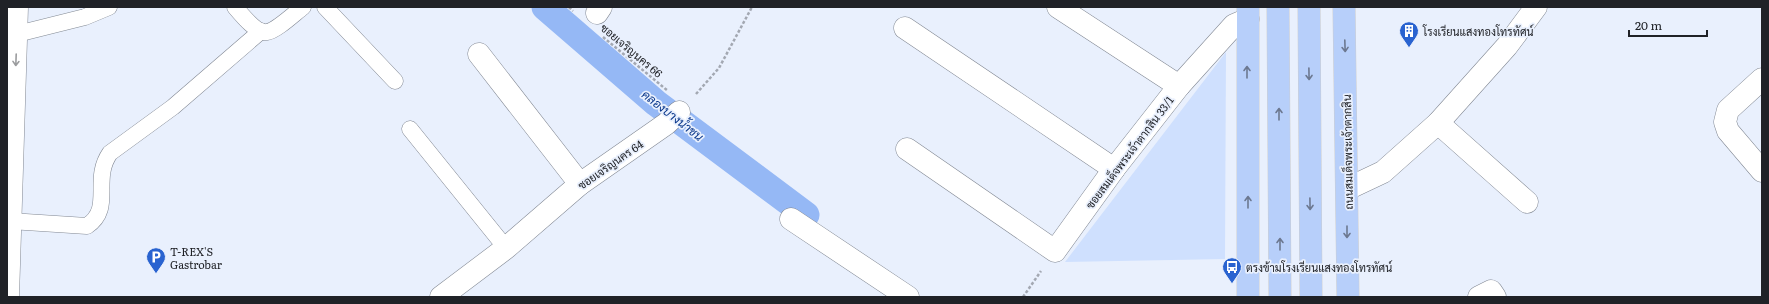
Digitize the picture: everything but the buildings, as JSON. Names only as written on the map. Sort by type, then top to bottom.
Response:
[{"type":"main road","points":[[1278,7],[1280,297]]},
{"type":"main road","points":[[1308,7],[1311,297]]},
{"type":"main road","name":"ถนนสมเด็จพระเจ้าตากสิน","points":[[1344,7],[1348,297]]},
{"type":"main road","points":[[1248,13],[1248,297]]},
{"type":"street","points":[[8,297],[17,7]]},
{"type":"street","points":[[1058,7],[1179,86]]},
{"type":"street","points":[[1347,189],[1383,172],[1438,123],[1507,46],[1536,7]]},
{"type":"street","name":"ซอยสมเด็จพระเจ้าตากสิน 33/1","points":[[1055,251],[1114,169],[1179,86],[1234,25],[1248,13]]},
{"type":"street","points":[[905,28],[1114,169]]},
{"type":"street","points":[[479,54],[580,184]]},
{"type":"street","points":[[1762,79],[1728,110],[1725,122],[1728,131],[1762,171]]},
{"type":"street","name":"ซอยเจริญนคร 64","points":[[441,297],[506,248],[580,184],[677,114]]},
{"type":"street","points":[[1438,123],[1527,202]]},
{"type":"street","points":[[907,149],[1055,251]]},
{"type":"street","points":[[791,219],[908,297]]},
{"type":"street","points":[[1479,297],[1491,291],[1495,297]]},
{"type":"lane","points":[[17,34],[85,17],[109,7]]},
{"type":"lane","points":[[235,7],[246,20],[266,33],[273,30],[303,7]]},
{"type":"lane","points":[[325,7],[395,81]]},
{"type":"lane","points":[[10,222],[87,226],[92,223],[98,217],[101,208],[102,171],[105,161],[110,153],[173,107],[261,31]]},
{"type":"lane","points":[[410,129],[506,248]]},
{"type":"path","points":[[569,7],[574,11]]},
{"type":"path","points":[[677,114],[719,68],[752,7]]},
{"type":"path","name":"ซอยเจริญนคร 66","points":[[602,36],[677,114]]},
{"type":"path","points":[[1023,297],[1055,251]]},
{"type":"shaded area","points":[[1226,52],[1225,259],[1065,262]]},
{"type":"waterway","name":"คลองบางน้ำชน","points":[[545,7],[656,103],[806,215]]},
{"type":"place","name":"โรงเรียนแสงทองโทรทัศน์","points":[[1409,48]]},
{"type":"place","name":"T-REX'S Gastrobar","points":[[156,274]]},
{"type":"place","name":"ตรงข้ามโรงเรียนแสงทองโทรทัศน์","points":[[1232,284]]}]
